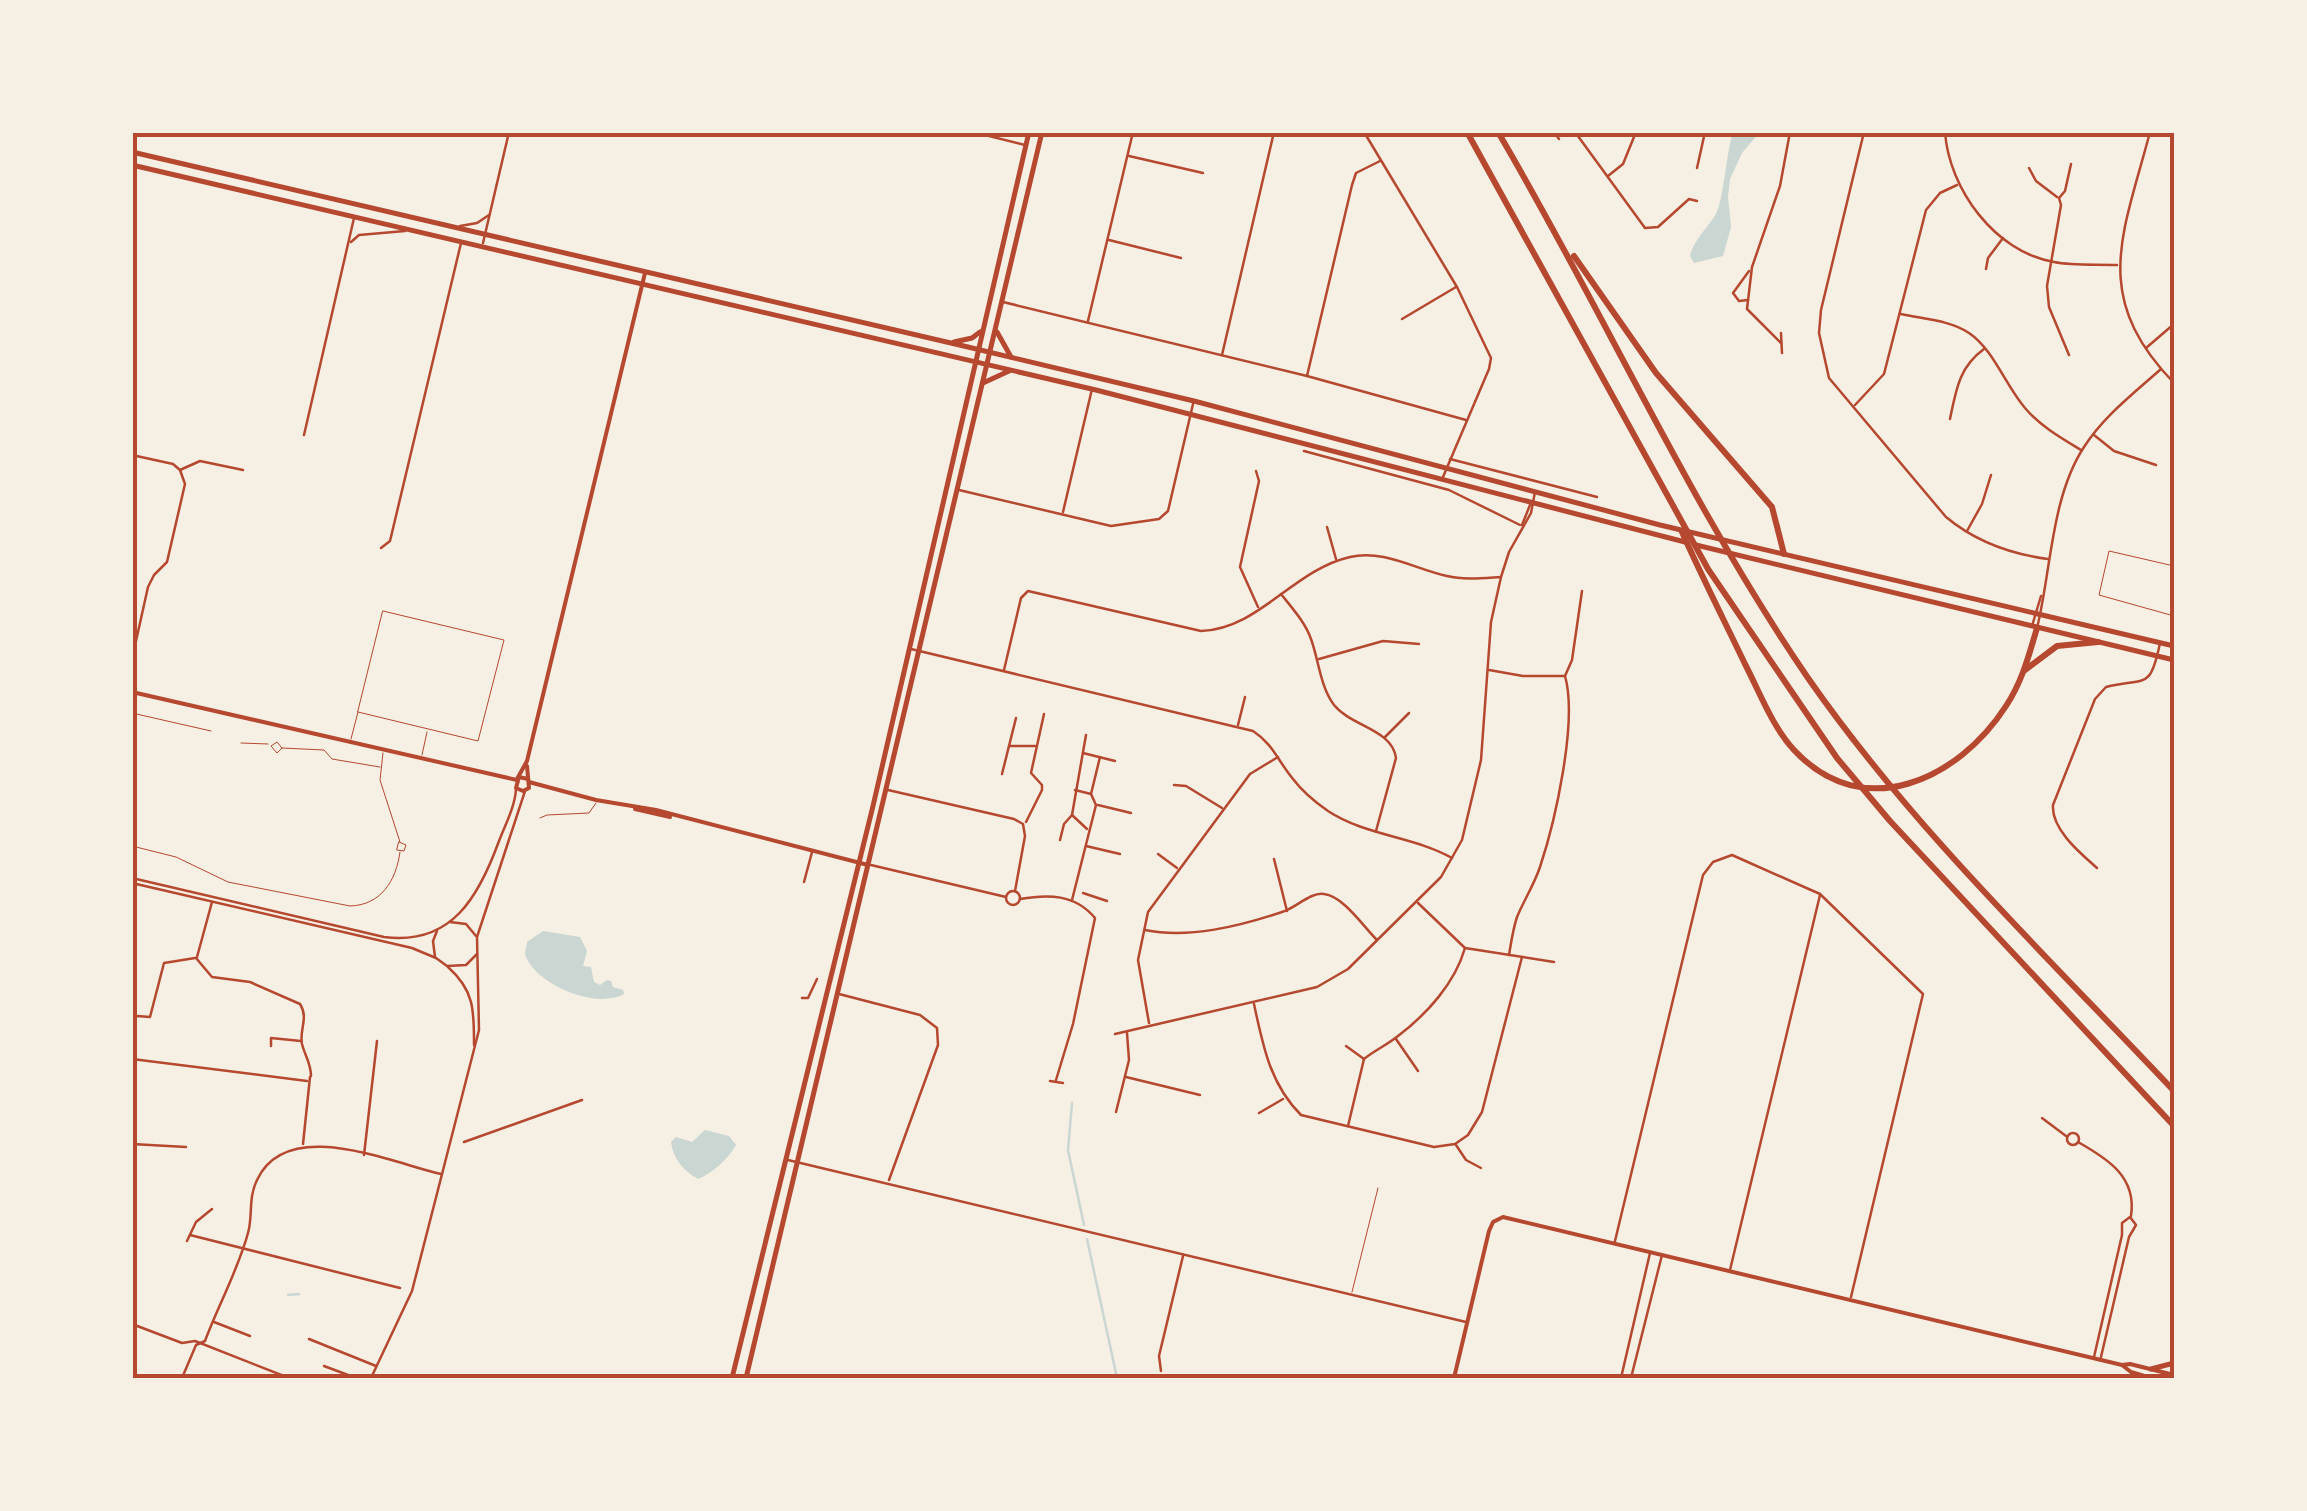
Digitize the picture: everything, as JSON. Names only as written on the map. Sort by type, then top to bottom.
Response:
[{"type":"highway","points":[[1467,132],[1708,569],[1837,758],[1890,821],[2174,1126]]},
{"type":"highway","points":[[1498,132],[1559,236],[1740,571],[1812,682],[1909,807],[2174,1091]]},
{"type":"highway","points":[[1559,236],[1656,372],[1772,507],[1784,554]]},
{"type":"highway","points":[[1669,503],[1774,721],[1790,746],[1815,768],[1840,781],[1870,788],[1901,786],[1935,774],[1981,738],[2005,708],[2024,671],[2034,627]]},
{"type":"highway","points":[[2024,671],[2057,646],[2098,642]]},
{"type":"main road","points":[[732,1378],[910,649],[1029,132]]},
{"type":"main road","points":[[746,1378],[1042,132]]},
{"type":"main road","points":[[1026,145],[1039,148]]},
{"type":"main road","points":[[132,152],[978,349],[1784,554],[2174,646]]},
{"type":"main road","points":[[176,175],[178,163]]},
{"type":"main road","points":[[132,165],[1191,413],[1531,504],[2174,660]]},
{"type":"main road","points":[[951,343],[972,338],[983,328]]},
{"type":"main road","points":[[995,330],[1012,358]]},
{"type":"main road","points":[[983,384],[1012,370]]},
{"type":"main road","points":[[2151,1369],[2174,1363]]},
{"type":"street","points":[[482,247],[509,132]]},
{"type":"street","points":[[972,132],[1026,145]]},
{"type":"street","points":[[1088,322],[1133,132]]},
{"type":"street","points":[[1222,356],[1274,132]]},
{"type":"street","points":[[1364,132],[1458,287],[1491,358],[1442,479]]},
{"type":"street","points":[[1554,132],[1559,139]]},
{"type":"street","points":[[1576,132],[1645,228],[1658,228],[1689,199],[1697,202]]},
{"type":"street","points":[[1608,176],[1623,164],[1636,132]]},
{"type":"street","points":[[1697,168],[1705,132]]},
{"type":"street","points":[[1748,309],[1752,267],[1780,186],[1790,132]]},
{"type":"street","points":[[1864,132],[1821,310],[1819,333],[1829,378],[1941,512],[1966,532],[2008,552],[2048,559]]},
{"type":"street","points":[[1945,132],[1957,184],[1984,219],[2004,237],[2025,252],[2052,262],[2119,265]]},
{"type":"street","points":[[2150,132],[2119,265],[2126,313],[2145,350],[2174,383]]},
{"type":"street","points":[[1128,156],[1203,173]]},
{"type":"street","points":[[1308,376],[1352,184],[1356,173],[1382,160]]},
{"type":"street","points":[[2059,198],[2065,191],[2071,164]]},
{"type":"street","points":[[2029,168],[2036,180],[2059,198],[2061,205],[2047,286],[2049,307],[2069,355]]},
{"type":"street","points":[[1854,406],[1884,374],[1926,210],[1940,193],[1957,184]]},
{"type":"street","points":[[438,225],[476,224],[489,215]]},
{"type":"street","points":[[304,435],[354,217]]},
{"type":"street","points":[[350,244],[359,235],[413,231]]},
{"type":"street","points":[[1986,269],[1988,258],[2004,237]]},
{"type":"street","points":[[1107,240],[1181,258]]},
{"type":"street","points":[[381,548],[390,541],[461,242]]},
{"type":"street","points":[[1752,267],[1734,288],[1739,301],[1782,343]]},
{"type":"street","points":[[333,928],[394,938],[438,930],[469,905],[484,882],[527,761],[645,273]]},
{"type":"street","points":[[1402,319],[1458,287]]},
{"type":"street","points":[[1739,301],[1749,300]]},
{"type":"street","points":[[1002,302],[1308,376],[1466,420]]},
{"type":"street","points":[[1899,313],[1954,326],[1970,334],[1985,348],[2026,410],[2081,450]]},
{"type":"street","points":[[2145,350],[2174,324]]},
{"type":"street","points":[[1781,333],[1782,353]]},
{"type":"street","points":[[1950,418],[1967,362],[1985,348]]},
{"type":"street","points":[[2034,627],[2048,559],[2081,450],[2161,369]]},
{"type":"street","points":[[1063,514],[1092,390]]},
{"type":"street","points":[[958,490],[1111,526],[1158,519],[1168,512],[1194,402]]},
{"type":"street","points":[[2093,434],[2114,452],[2156,464]]},
{"type":"street","points":[[1304,451],[1449,490],[1522,526]]},
{"type":"street","points":[[132,454],[173,464],[185,484],[167,562],[148,587],[132,659]]},
{"type":"street","points":[[1449,458],[1596,497]]},
{"type":"street","points":[[180,470],[200,460],[243,470]]},
{"type":"street","points":[[1256,471],[1259,481],[1240,566],[1259,609]]},
{"type":"street","points":[[1504,473],[1512,485]]},
{"type":"street","points":[[1966,532],[1982,504],[1991,474]]},
{"type":"street","points":[[1116,1034],[1317,987],[1348,969],[1454,859],[1481,760],[1492,622],[1501,577],[1531,513],[1535,491]]},
{"type":"street","points":[[1327,527],[1336,560]]},
{"type":"street","points":[[1004,671],[1021,598],[1028,591],[1201,632],[1226,629],[1245,621],[1304,576],[1336,560],[1372,554],[1459,578],[1501,577]]},
{"type":"street","points":[[1509,955],[1516,918],[1540,866],[1558,793],[1566,752],[1570,690],[1566,676],[1582,591]]},
{"type":"street","points":[[1280,593],[1302,622],[1334,705],[1346,717],[1386,736],[1394,747],[1396,758],[1376,832]]},
{"type":"street","points":[[1317,660],[1383,641],[1419,644]]},
{"type":"street","points":[[2098,868],[2055,822],[2053,805],[2095,699],[2106,687],[2141,682],[2153,673],[2160,643]]},
{"type":"street","points":[[910,649],[1238,726],[1266,739],[1292,779],[1316,803],[1351,824],[1428,845],[1454,859]]},
{"type":"street","points":[[1489,670],[1523,676],[1566,676]]},
{"type":"street","points":[[132,692],[494,776],[516,783],[525,791],[547,788]]},
{"type":"street","points":[[1238,726],[1245,697]]},
{"type":"street","points":[[1386,736],[1409,713]]},
{"type":"street","points":[[1020,898],[1015,891],[1024,824],[1042,790],[1030,774],[1044,714]]},
{"type":"street","points":[[1002,774],[1016,718]]},
{"type":"street","points":[[1060,840],[1064,824],[1072,815],[1086,735]]},
{"type":"street","points":[[1009,746],[1037,746]]},
{"type":"street","points":[[1082,753],[1115,761]]},
{"type":"street","points":[[1150,1026],[1138,960],[1148,912],[1250,774],[1279,756]]},
{"type":"street","points":[[1071,901],[1096,805],[1091,794],[1100,757]]},
{"type":"street","points":[[371,1378],[412,1291],[442,1174],[480,1012],[477,937],[529,781],[527,761]]},
{"type":"street","points":[[516,783],[529,781],[654,815],[1006,897],[1013,905],[1020,898],[1050,894],[1071,901],[1091,912],[1096,925],[1067,1050],[1053,1081],[1064,1083]]},
{"type":"street","points":[[1174,785],[1186,786],[1223,808]]},
{"type":"street","points":[[886,789],[1024,824]]},
{"type":"street","points":[[1075,790],[1091,794]]},
{"type":"street","points":[[1096,805],[1131,813]]},
{"type":"street","points":[[1072,815],[1088,830]]},
{"type":"street","points":[[499,841],[506,844]]},
{"type":"street","points":[[1084,846],[1120,854]]},
{"type":"street","points":[[804,882],[813,851]]},
{"type":"street","points":[[1158,854],[1179,870]]},
{"type":"street","points":[[1615,1243],[1706,867],[1721,857],[1742,857],[1820,894],[1924,994],[1851,1299]]},
{"type":"street","points":[[1274,859],[1287,911]]},
{"type":"street","points":[[133,882],[298,919],[436,958],[463,983],[474,1003],[474,1046]]},
{"type":"street","points":[[1006,897],[1015,891]]},
{"type":"street","points":[[1082,893],[1107,900]]},
{"type":"street","points":[[1143,930],[1180,934],[1287,911],[1313,895],[1326,894],[1335,898],[1377,940]]},
{"type":"street","points":[[1730,1270],[1820,894]]},
{"type":"street","points":[[196,958],[212,900]]},
{"type":"street","points":[[1416,902],[1465,948],[1554,962]]},
{"type":"street","points":[[450,922],[466,924],[477,937]]},
{"type":"street","points":[[436,958],[433,941],[438,930]]},
{"type":"street","points":[[1348,1126],[1364,1059],[1396,1038],[1450,982],[1465,948]]},
{"type":"street","points":[[446,966],[466,965],[478,953]]},
{"type":"street","points":[[1253,1002],[1266,1060],[1285,1098],[1301,1116],[1434,1147],[1456,1144],[1468,1136],[1482,1112],[1522,957]]},
{"type":"street","points":[[196,958],[212,977],[254,984],[300,1004],[304,1012],[301,1041],[310,1064],[303,1146]]},
{"type":"street","points":[[134,1018],[150,1017],[166,962],[196,958]]},
{"type":"street","points":[[802,998],[808,998],[817,979]]},
{"type":"street","points":[[838,994],[920,1014],[938,1028],[938,1045],[888,1182]]},
{"type":"street","points":[[1116,1112],[1129,1050],[1127,1031]]},
{"type":"street","points":[[270,1046],[272,1038],[301,1041]]},
{"type":"street","points":[[1396,1038],[1418,1071]]},
{"type":"street","points":[[364,1155],[376,1041]]},
{"type":"street","points":[[1346,1046],[1364,1059]]},
{"type":"street","points":[[132,1059],[309,1079]]},
{"type":"street","points":[[1125,1076],[1200,1094]]},
{"type":"street","points":[[1258,1113],[1285,1098]]},
{"type":"street","points":[[464,1142],[582,1100]]},
{"type":"street","points":[[2042,1118],[2068,1136],[2070,1144],[2078,1142]]},
{"type":"street","points":[[2068,1136],[2075,1134],[2078,1142],[2106,1158],[2128,1182],[2133,1201],[2130,1218],[2136,1226],[2129,1237],[2101,1360]]},
{"type":"street","points":[[132,1144],[186,1147]]},
{"type":"street","points":[[1456,1144],[1466,1160],[1481,1168]]},
{"type":"street","points":[[182,1378],[198,1344],[204,1342],[242,1248],[258,1178],[274,1158],[303,1146],[319,1145],[442,1174]]},
{"type":"street","points":[[787,1159],[1468,1322]]},
{"type":"street","points":[[187,1241],[196,1222],[212,1209]]},
{"type":"street","points":[[1454,1378],[1489,1232],[1493,1222],[1503,1217],[2174,1375]]},
{"type":"street","points":[[2093,1358],[2122,1223],[2130,1218]]},
{"type":"street","points":[[190,1235],[400,1288]]},
{"type":"street","points":[[1621,1378],[1651,1251]]},
{"type":"street","points":[[1631,1378],[1662,1253]]},
{"type":"street","points":[[1160,1370],[1159,1356],[1183,1254]]},
{"type":"street","points":[[2115,1267],[2122,1269]]},
{"type":"street","points":[[2110,1288],[2116,1290]]},
{"type":"street","points":[[212,1321],[250,1336]]},
{"type":"street","points":[[132,1324],[288,1378]]},
{"type":"street","points":[[1634,1324],[1643,1326]]},
{"type":"street","points":[[308,1338],[377,1366]]},
{"type":"street","points":[[2122,1365],[2130,1372],[2151,1378]]},
{"type":"street","points":[[324,1366],[356,1378]]},
{"type":"lane","points":[[2174,566],[2110,551],[2099,595],[2174,616]]},
{"type":"lane","points":[[350,742],[382,610],[504,640],[478,741],[358,712]]},
{"type":"lane","points":[[132,713],[211,731]]},
{"type":"lane","points":[[421,759],[428,729]]},
{"type":"lane","points":[[241,743],[279,742],[282,748]]},
{"type":"lane","points":[[272,744],[276,752],[282,748],[324,750],[332,759],[380,767]]},
{"type":"lane","points":[[132,846],[169,854],[228,882],[350,906],[366,904],[384,892],[393,879],[400,852],[406,847],[400,842],[380,780],[383,750]]},
{"type":"lane","points":[[540,818],[588,813],[596,800]]},
{"type":"lane","points":[[400,842],[396,847],[400,852]]},
{"type":"lane","points":[[1351,1295],[1378,1188]]},
{"type":"shaded area","points":[[1733,132],[1759,133],[1742,153],[1730,179],[1731,227],[1723,256],[1694,263],[1692,250],[1719,207]]},
{"type":"shaded area","points":[[543,931],[580,937],[587,951],[583,966],[591,967],[594,982],[600,985],[611,981],[624,994],[598,999],[583,996],[540,975],[525,954],[527,942]]},
{"type":"shaded area","points":[[705,1130],[729,1136],[736,1145],[720,1165],[698,1179],[680,1164],[671,1142],[676,1137],[692,1142]]},
{"type":"waterway","points":[[1072,1103],[1068,1150],[1084,1225]]},
{"type":"waterway","points":[[1087,1239],[1117,1378]]},
{"type":"waterway","points":[[288,1295],[299,1294]]}]
